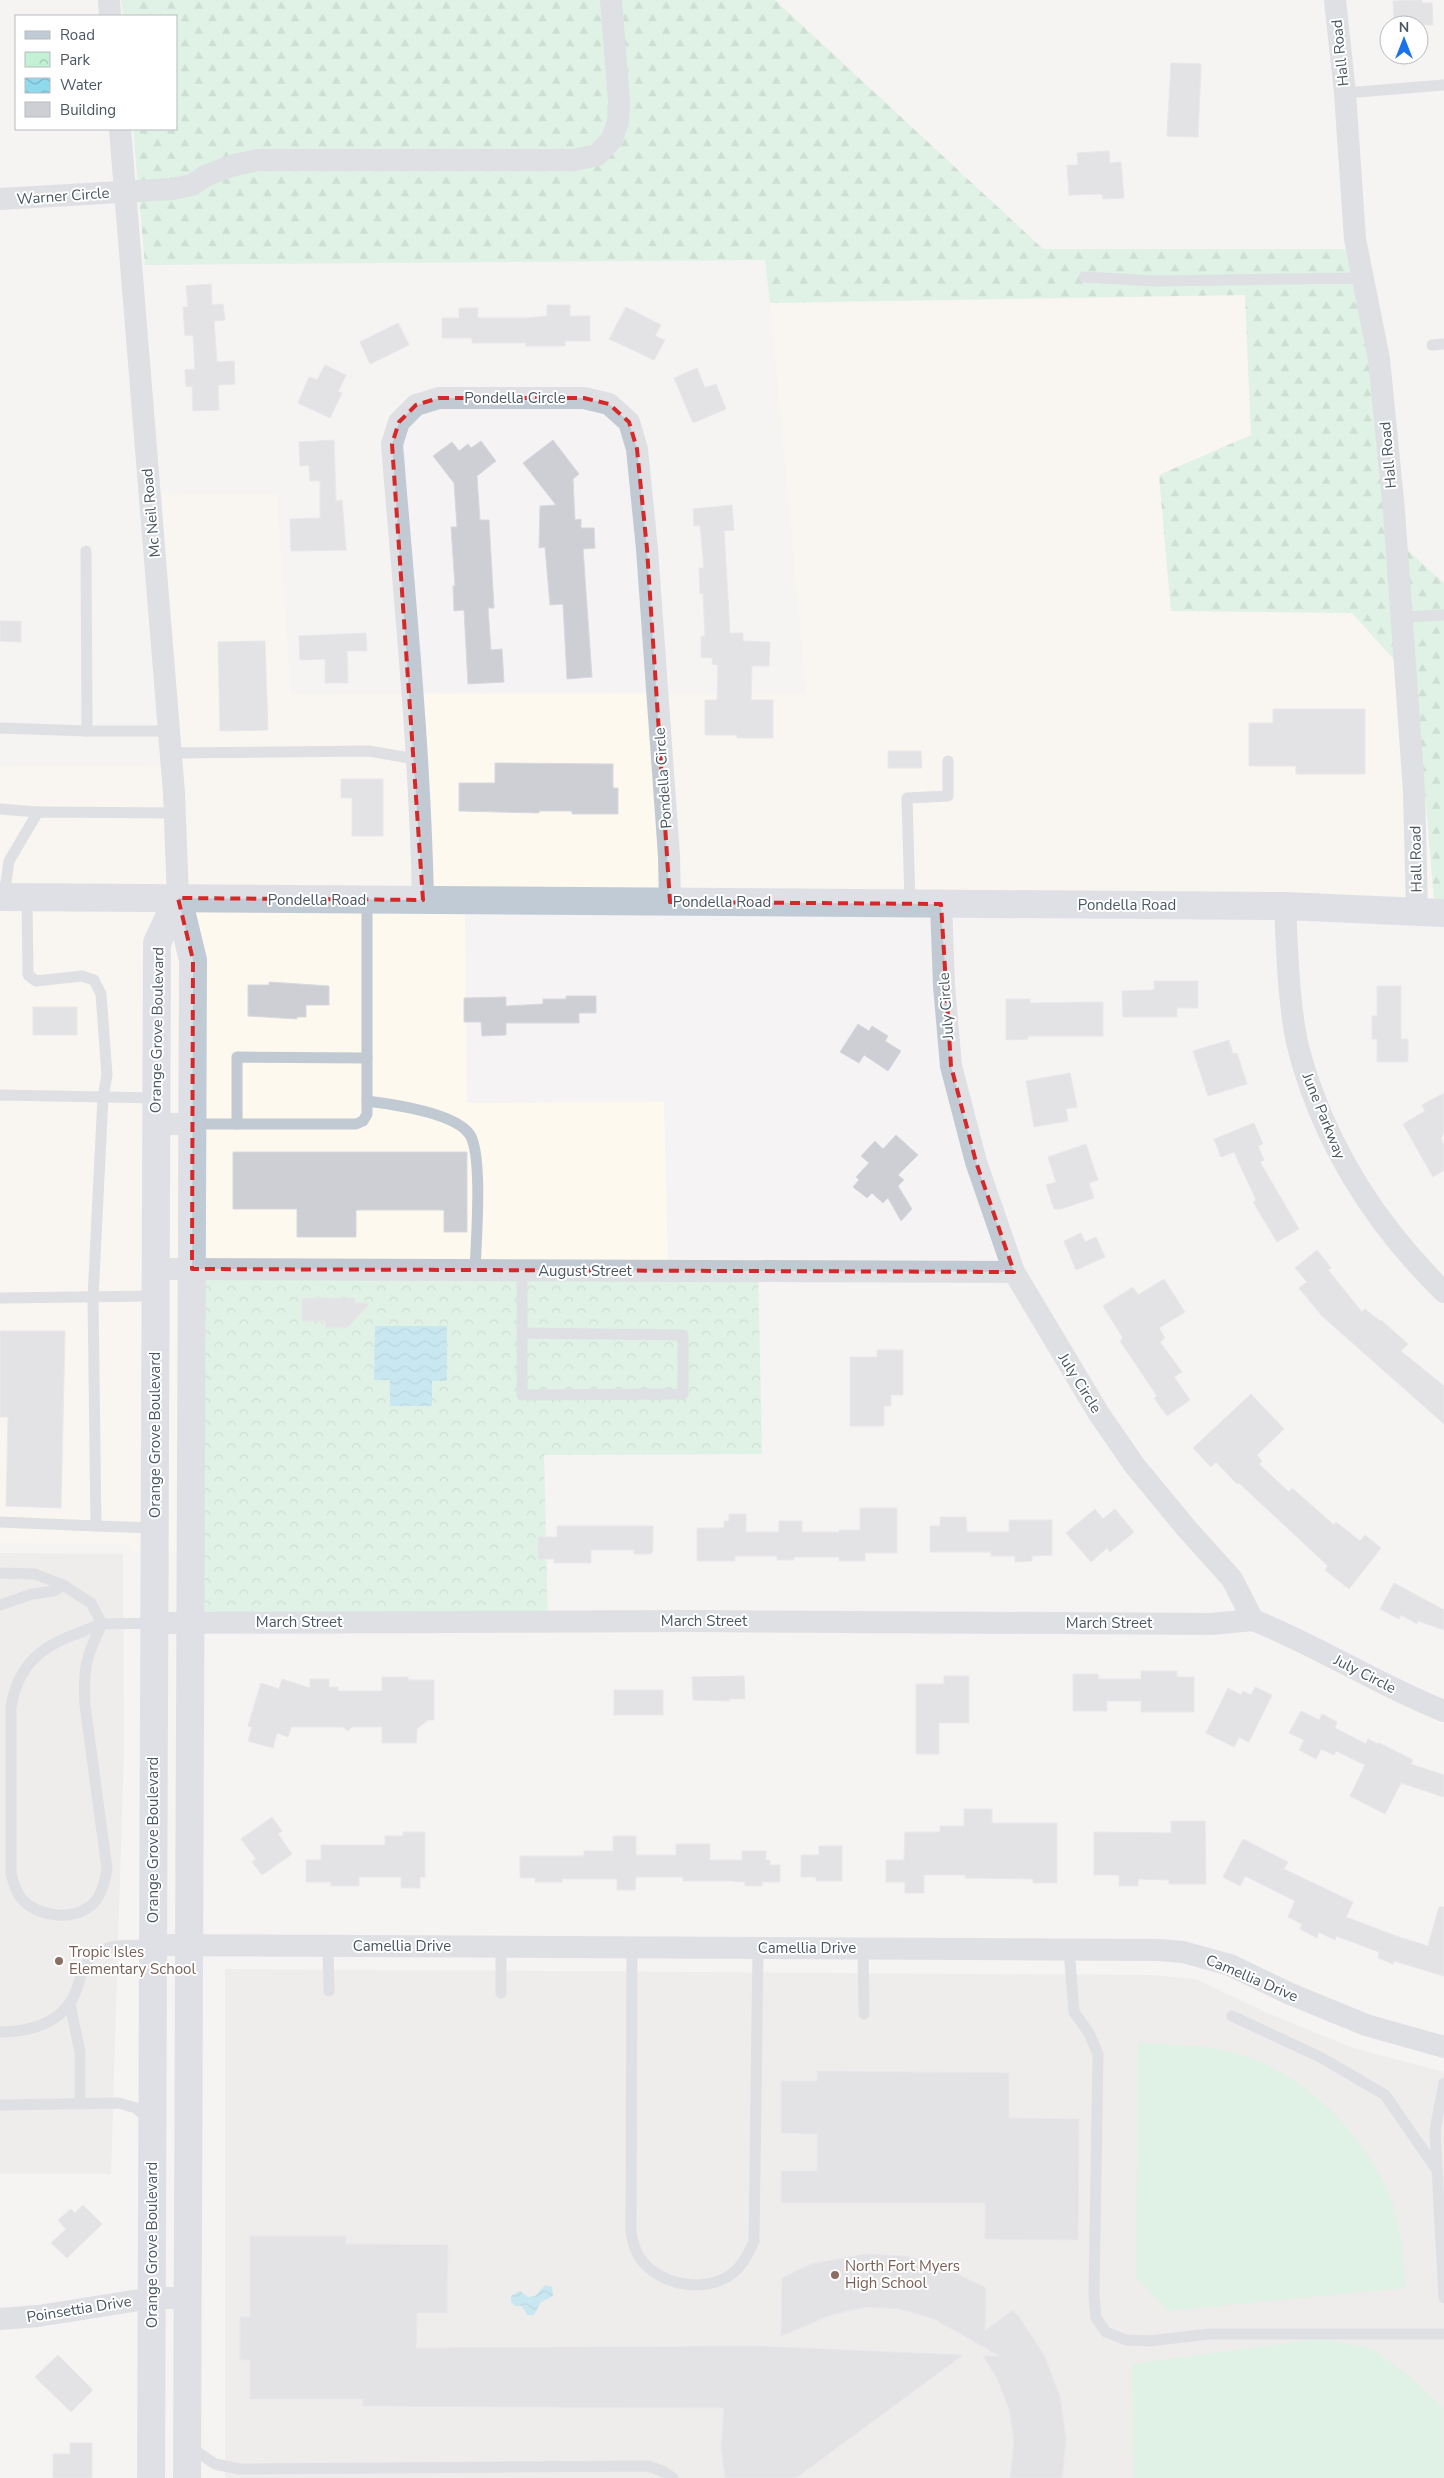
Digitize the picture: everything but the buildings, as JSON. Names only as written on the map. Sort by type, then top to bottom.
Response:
[{"type":"street","points":[[109,0],[110,15]]},
{"type":"street","name":"Warner Circle","points":[[0,199],[172,189],[192,185],[205,176],[230,166],[257,160],[575,160],[597,155],[612,139],[618,121],[619,102],[610,0]]},
{"type":"street","name":"Hall Road","points":[[1334,0],[1345,93],[1352,205],[1362,278],[1379,359],[1403,617],[1414,791],[1417,912]]},
{"type":"street","name":"Mc Neil Road","points":[[120,130],[171,753],[178,898]]},
{"type":"street","name":"Pondella Circle","points":[[423,900],[416,759],[392,444],[399,422],[416,405],[439,398],[556,397],[584,398],[609,404],[629,422],[637,449],[648,559],[669,856],[670,902]]},
{"type":"street","name":"Pondella Road","points":[[10,897],[1285,906],[1444,913]]},
{"type":"street","name":"Orange Grove Boulevard","points":[[151,2478],[157,943],[178,898]]},
{"type":"street","name":"Orange Grove Boulevard","points":[[178,898],[193,960],[187,2478]]},
{"type":"street","name":"July Circle","points":[[941,904],[944,986],[951,1066],[976,1162],[1014,1272],[1104,1421],[1147,1480],[1187,1529],[1232,1579],[1254,1620],[1290,1634],[1378,1682],[1444,1711]]},
{"type":"street","name":"June Parkway","points":[[1285,906],[1287,964],[1295,1033],[1318,1108],[1340,1159],[1358,1189],[1419,1267],[1444,1292]]},
{"type":"street","points":[[157,1111],[193,1124]]},
{"type":"street","name":"August Street","points":[[156,1269],[1014,1272]]},
{"type":"street","name":"March Street","points":[[154,1623],[705,1621],[1211,1624],[1254,1620]]},
{"type":"street","name":"Camellia Drive","points":[[153,1945],[1160,1950],[1209,1958],[1366,2025],[1444,2047]]},
{"type":"street","name":"Poinsettia Drive","points":[[0,2319],[38,2316],[152,2298],[187,2298]]},
{"type":"lane","points":[[1345,93],[1444,85]]},
{"type":"lane","points":[[1084,277],[1157,281],[1362,278]]},
{"type":"lane","points":[[1432,345],[1444,344]]},
{"type":"lane","points":[[86,551],[87,732]]},
{"type":"lane","points":[[1403,617],[1444,614]]},
{"type":"lane","points":[[0,728],[87,732],[169,731]]},
{"type":"lane","points":[[171,753],[369,752],[416,759]]},
{"type":"lane","points":[[910,903],[907,798],[948,796],[948,762]]},
{"type":"lane","points":[[0,809],[38,812],[175,813]]},
{"type":"lane","points":[[38,812],[5,858],[10,897],[28,975],[36,981],[82,976],[94,980],[101,994],[107,1075],[103,1097],[92,1298],[96,1526]]},
{"type":"lane","points":[[193,1124],[356,1124],[363,1121],[367,1114],[367,900]]},
{"type":"lane","points":[[237,1124],[237,1056],[367,1058]]},
{"type":"lane","points":[[0,1095],[103,1097],[157,1111]]},
{"type":"lane","points":[[367,1101],[408,1107],[434,1114],[469,1134],[477,1154],[475,1271]]},
{"type":"lane","points":[[522,1271],[522,1333],[522,1395],[683,1394],[683,1335],[522,1333]]},
{"type":"lane","points":[[0,1298],[156,1296]]},
{"type":"lane","points":[[0,1522],[155,1528]]},
{"type":"lane","points":[[0,1573],[35,1574],[63,1585],[91,1603],[102,1624]]},
{"type":"lane","points":[[0,1605],[32,1594],[54,1591],[63,1585]]},
{"type":"lane","points":[[102,1624],[86,1660],[84,1679],[85,1705],[107,1861],[105,1882],[99,1896],[90,1907],[75,1914],[46,1913],[32,1908],[22,1899],[14,1886],[11,1873],[11,1707],[13,1694],[27,1666],[42,1650],[60,1639],[102,1624],[154,1623]]},
{"type":"lane","points":[[0,2032],[18,2032],[35,2028],[60,2015],[70,2004],[81,1972],[88,1959],[100,1950],[113,1947],[153,1945]]},
{"type":"lane","points":[[328,1946],[329,1991]]},
{"type":"lane","points":[[501,1947],[501,1993]]},
{"type":"lane","points":[[632,1948],[631,2233],[638,2256],[648,2266],[671,2280],[697,2286],[712,2284],[734,2273],[749,2253],[754,2241],[758,1948]]},
{"type":"lane","points":[[863,1948],[864,2014]]},
{"type":"lane","points":[[1070,1949],[1074,2012],[1089,2033],[1098,2054],[1094,2295],[1096,2318],[1106,2332],[1126,2340],[1149,2341],[1209,2334],[1444,2334]]},
{"type":"lane","points":[[70,2004],[80,2052],[80,2104]]},
{"type":"lane","points":[[1232,2016],[1322,2058],[1385,2095],[1437,2170]]},
{"type":"lane","points":[[1444,2083],[1435,2130],[1444,2298]]},
{"type":"lane","points":[[0,2105],[128,2104],[152,2123]]},
{"type":"lane","points":[[187,2444],[207,2460],[220,2466],[240,2468],[648,2466],[662,2471],[672,2478]]},
{"type":"highlighted area","points":[[439,398],[584,398],[609,404],[629,422],[637,449],[647,549],[670,902],[941,904],[951,1066],[976,1162],[1014,1272],[192,1269],[193,960],[178,898],[423,900],[392,444],[399,422],[416,405]]},
{"type":"shaded area","points":[[1245,295],[1251,435],[1159,475],[1171,611],[1352,613],[1416,684],[1434,901],[0,885],[0,766],[174,765],[162,493],[277,494],[291,694],[806,693],[770,303]]},
{"type":"shaded area","points":[[0,909],[160,910],[144,1551],[132,1551],[128,1545],[123,1544],[0,1543]]},
{"type":"shaded area","points":[[192,910],[465,912],[467,1103],[664,1102],[668,1270],[203,1275]]},
{"type":"shaded area","points":[[175,931],[183,962],[180,1551],[165,1551],[168,946]]},
{"type":"shaded area","name":"Tropic Isles Elementary School","points":[[0,1553],[123,1554],[124,1748],[111,2174],[0,2174]]},
{"type":"shaded area","name":"North Fort Myers High School","points":[[225,1969],[1152,1975],[1196,1979],[1265,2012],[1353,2048],[1444,2072],[1444,2478],[225,2478]]},
{"type":"green space","points":[[121,0],[775,0],[1043,249],[1368,249],[1403,546],[1444,583],[1444,901],[1434,901],[1416,684],[1352,613],[1171,611],[1159,475],[1251,435],[1245,295],[770,303],[765,260],[145,265],[133,130],[178,130],[178,15],[123,15]]},
{"type":"green space","points":[[758,1269],[762,1454],[544,1455],[548,1628],[201,1630],[203,1275]]},
{"type":"green space","points":[[1138,2043],[1222,2050],[1258,2060],[1304,2087],[1325,2105],[1362,2146],[1388,2191],[1399,2227],[1405,2288],[1168,2311],[1136,2278]]},
{"type":"green space","points":[[1320,2339],[1371,2348],[1408,2375],[1443,2407],[1444,2478],[1134,2478],[1132,2364]]},
{"type":"water","points":[[375,1326],[447,1326],[447,1381],[432,1381],[432,1406],[390,1406],[390,1380],[374,1380]]},
{"type":"water","points":[[545,2285],[552,2287],[553,2296],[541,2302],[534,2315],[527,2315],[522,2306],[515,2306],[511,2302],[511,2296],[520,2291],[528,2297],[535,2296]]},
{"type":"place","name":"Tropic Isles Elementary School","points":[[59,1961]]},
{"type":"place","name":"North Fort Myers High School","points":[[835,2275]]}]
